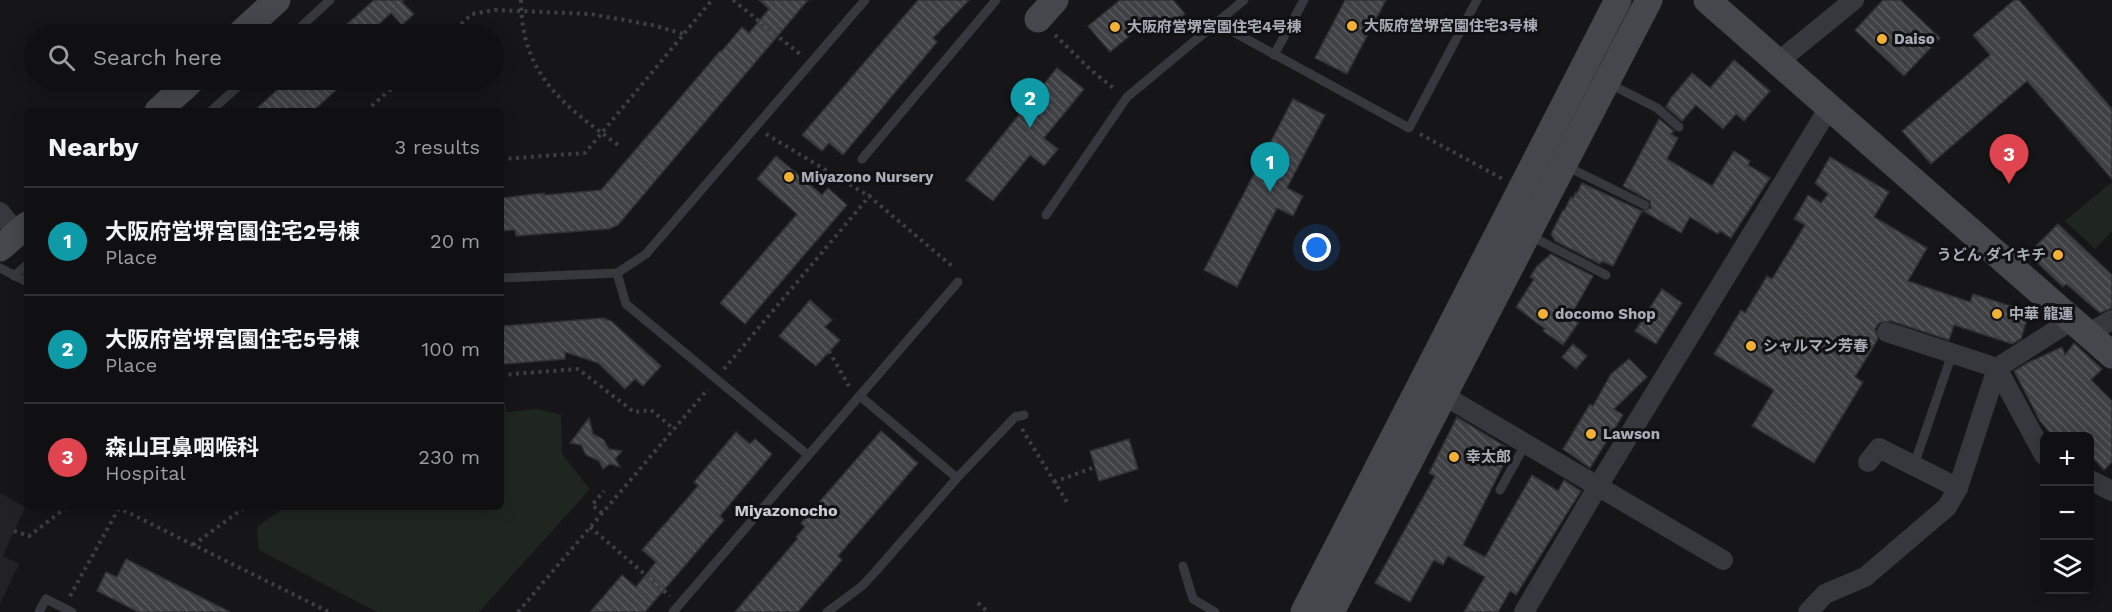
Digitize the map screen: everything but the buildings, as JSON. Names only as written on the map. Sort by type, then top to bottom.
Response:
[{"type":"street","points":[[251,24],[277,0]]},
{"type":"street","points":[[1304,612],[1618,0]]},
{"type":"street","points":[[1331,612],[1649,0]]},
{"type":"street","points":[[1707,0],[2112,355]]},
{"type":"street","points":[[1779,61],[1854,0]]},
{"type":"street","points":[[161,108],[181,90]]},
{"type":"street","points":[[1524,612],[1598,486],[1830,106]]},
{"type":"street","points":[[0,212],[15,235]]},
{"type":"street","points":[[1887,332],[1997,368],[2079,327],[2112,320]]},
{"type":"street","points":[[1997,368],[2040,447]]},
{"type":"street","points":[[1808,612],[1825,594],[1865,578],[1947,507],[1958,488],[1997,368]]},
{"type":"street","points":[[1443,395],[1723,560]]},
{"type":"street","points":[[1868,462],[1880,448],[1958,488]]},
{"type":"street","points":[[2094,482],[2112,491]]},
{"type":"lane","points":[[304,24],[330,0]]},
{"type":"lane","points":[[504,278],[617,273],[646,255],[865,0]]},
{"type":"lane","points":[[862,159],[996,0]]},
{"type":"lane","points":[[1046,215],[1127,97],[1244,0]]},
{"type":"lane","points":[[1274,54],[1304,0]]},
{"type":"lane","points":[[1216,23],[1409,128],[1477,0]]},
{"type":"lane","points":[[1606,82],[1657,108],[1679,127]]},
{"type":"lane","points":[[214,108],[234,90]]},
{"type":"lane","points":[[1564,165],[1645,205]]},
{"type":"lane","points":[[1527,234],[1606,275]]},
{"type":"lane","points":[[0,268],[24,281]]},
{"type":"lane","points":[[14,276],[24,268]]},
{"type":"lane","points":[[617,273],[626,304],[808,455]]},
{"type":"lane","points":[[676,608],[958,282]]},
{"type":"lane","points":[[1914,465],[1952,354]]},
{"type":"lane","points":[[860,396],[957,478]]},
{"type":"lane","points":[[827,612],[862,586],[957,478],[1019,416]]},
{"type":"lane","points":[[1500,490],[1526,443]]},
{"type":"lane","points":[[1183,566],[1193,599],[1215,612]]},
{"type":"lane","points":[[39,612],[46,599],[72,612]]},
{"type":"path","points":[[521,0],[524,38],[535,67],[549,88],[621,147]]},
{"type":"path","points":[[504,159],[585,153],[712,0]]},
{"type":"path","points":[[733,0],[811,63]]},
{"type":"path","points":[[461,24],[472,14],[495,10],[590,14],[652,25],[684,34]]},
{"type":"path","points":[[1047,16],[1092,71],[1127,97]]},
{"type":"path","points":[[369,108],[390,90]]},
{"type":"path","points":[[755,128],[871,195],[953,267]]},
{"type":"path","points":[[1409,128],[1521,189]]},
{"type":"path","points":[[518,612],[871,195]]},
{"type":"path","points":[[829,351],[849,387],[860,396]]},
{"type":"path","points":[[504,375],[578,369],[634,412],[651,410],[674,429]]},
{"type":"path","points":[[1019,416],[1067,502]]},
{"type":"path","points":[[1054,482],[1095,467]]},
{"type":"path","points":[[602,513],[592,505],[604,491]]},
{"type":"path","points":[[14,531],[29,536],[63,510]]},
{"type":"path","points":[[68,600],[116,510]]},
{"type":"path","points":[[124,510],[329,612]]},
{"type":"path","points":[[194,545],[242,510]]},
{"type":"path","points":[[590,527],[676,608]]},
{"type":"path","points":[[978,603],[988,612]]},
{"type":"shaded area","points":[[2112,182],[2112,231],[2095,249],[2065,221]]},
{"type":"shaded area","points":[[504,401],[507,412],[538,409],[561,415],[562,454],[590,489],[479,612],[377,612],[259,550],[257,527],[281,510],[504,510]]},
{"type":"shaded area","points":[[0,493],[24,506],[24,509],[3,556],[19,564],[0,604]]},
{"type":"place","name":"大阪府営堺宮園住宅3号棟","points":[[1352,26]]},
{"type":"place","name":"大阪府営堺宮園住宅4号棟","points":[[1115,27]]},
{"type":"place","name":"Daiso","points":[[1882,39]]},
{"type":"place","name":"大阪府営堺宮園住宅5号棟","points":[[1030,128]]},
{"type":"place","name":"Miyazono Nursery","points":[[789,177]]},
{"type":"place","name":"森山耳鼻咽喉科","points":[[2009,184]]},
{"type":"place","name":"大阪府営堺宮園住宅2号棟","points":[[1270,192]]},
{"type":"place","name":"うどん ダイキチ","points":[[2058,255]]},
{"type":"place","name":"docomo Shop","points":[[1543,314]]},
{"type":"place","name":"中華 龍運","points":[[1997,314]]},
{"type":"place","name":"シャルマン芳春","points":[[1751,346]]},
{"type":"place","name":"Lawson","points":[[1591,434]]},
{"type":"place","name":"幸太郎","points":[[1454,457]]},
{"type":"district","name":"Miyazonocho","points":[[786,510]]}]
